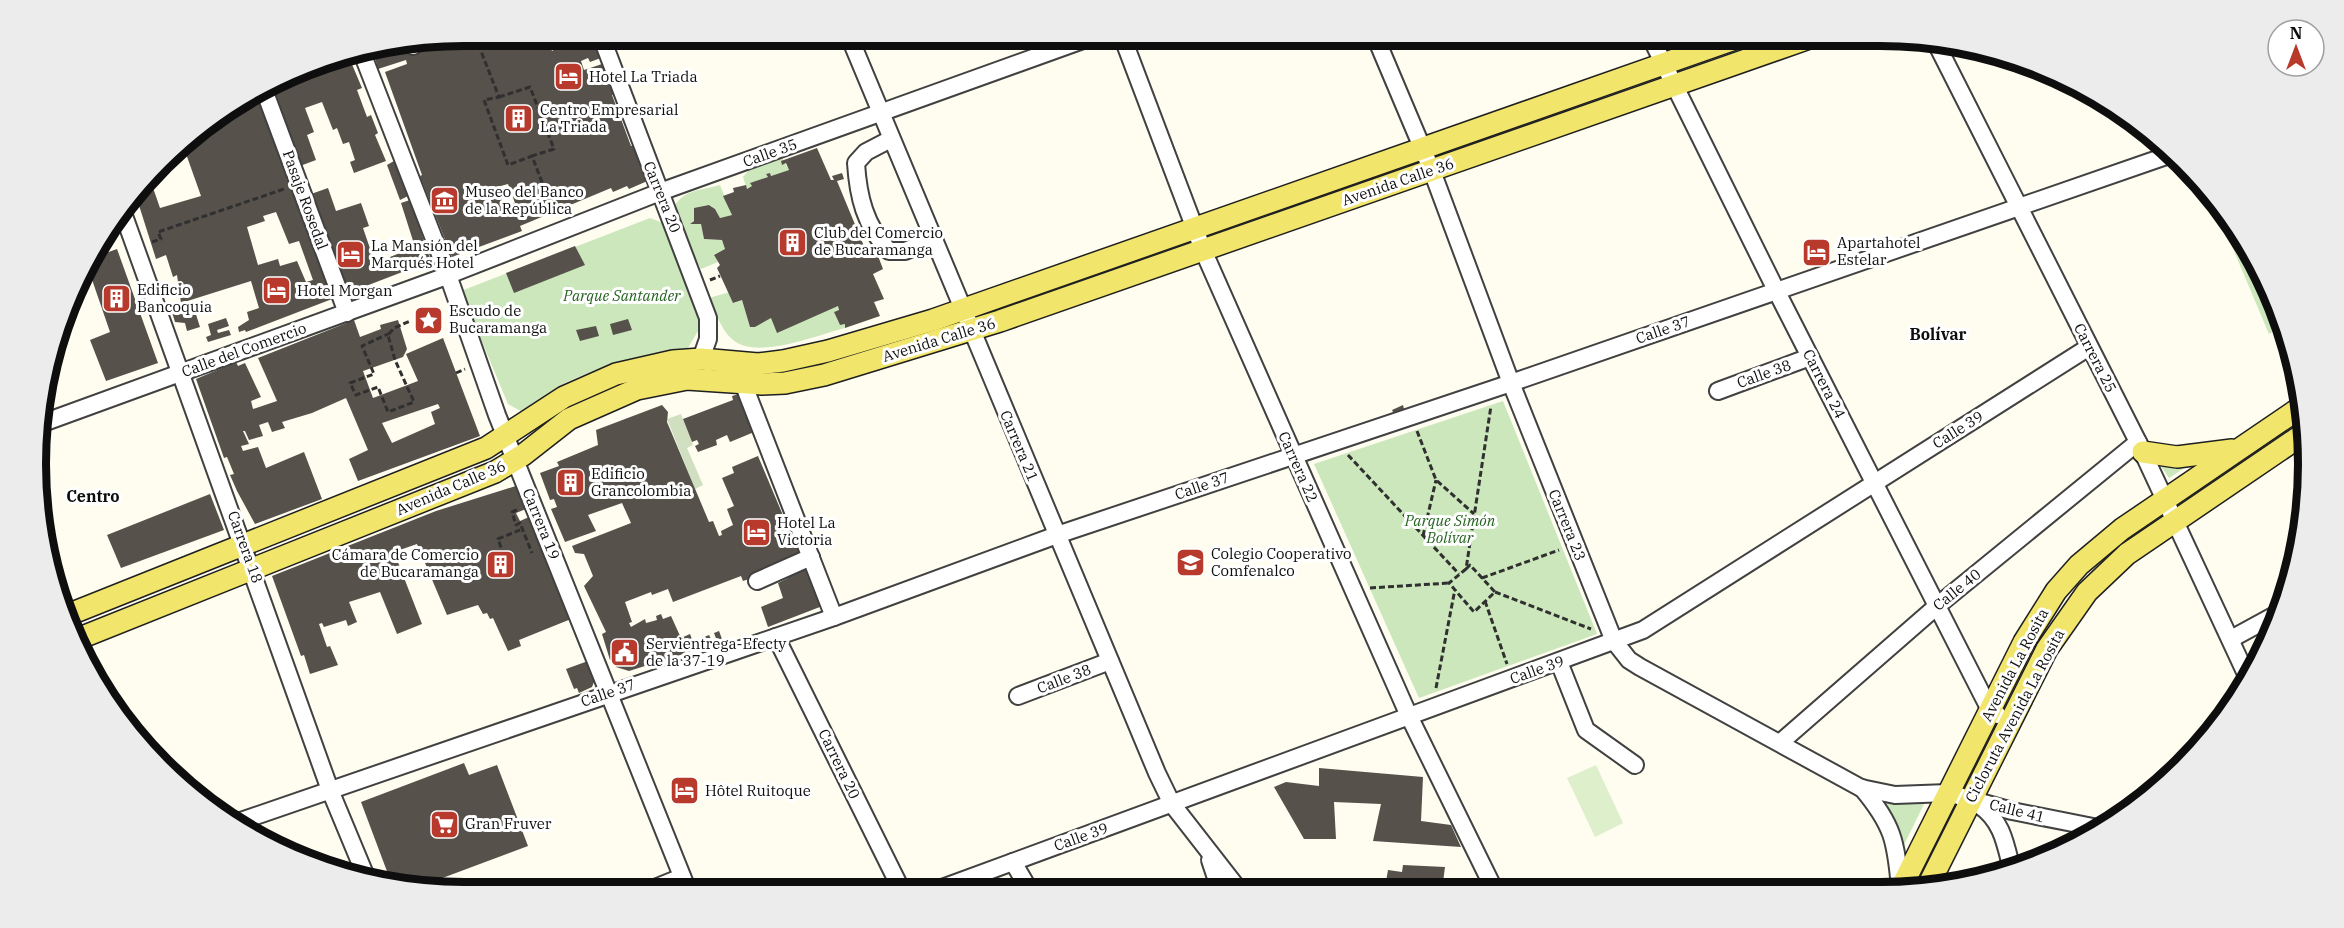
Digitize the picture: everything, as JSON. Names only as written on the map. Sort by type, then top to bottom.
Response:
[{"type":"main road","name":"Avenida Calle 36","points":[[74,612],[474,452],[506,437],[564,398],[598,381],[645,366],[701,359],[758,364],[803,357],[963,310],[1715,46]]},
{"type":"main road","name":"Avenida Calle 36","points":[[84,636],[485,476],[516,460],[569,419],[637,389],[687,380],[785,383],[805,380],[971,330],[1787,46]]},
{"type":"main road","name":"Avenida La Rosita","points":[[1903,881],[2024,642],[2056,591],[2103,543],[2294,412]]},
{"type":"main road","name":"Avenida La Rosita","points":[[1932,878],[2047,650],[2087,592],[2127,554],[2297,438]]},
{"type":"main road","points":[[2141,447],[2177,457],[2238,449]]},
{"type":"street","name":"Carrera 20","points":[[605,46],[708,318],[708,339],[701,359]]},
{"type":"street","name":"Carrera 21","points":[[853,46],[1172,804],[1233,882]]},
{"type":"street","name":"Calle 35","points":[[448,275],[660,192],[1066,46]]},
{"type":"street","name":"Carrera 22","points":[[1126,46],[1203,250],[1409,717],[1491,882]]},
{"type":"street","name":"Carrera 23","points":[[1380,46],[1424,149],[1511,383],[1613,639],[1629,660],[1861,788],[1895,795],[1948,793],[1971,799]]},
{"type":"street","name":"Carrera 24","points":[[1655,46],[1776,290],[1990,710]]},
{"type":"street","name":"Carrera 25","points":[[1940,51],[2017,207],[2141,447],[2244,669]]},
{"type":"street","name":"Carrera 19","points":[[364,59],[448,275],[506,437],[684,882]]},
{"type":"street","name":"Pasaje Rosedal","points":[[266,96],[347,313]]},
{"type":"street","points":[[891,139],[866,152],[856,163],[861,205],[876,237],[889,250],[905,251],[922,246],[933,239]]},
{"type":"street","name":"Calle 37","points":[[245,820],[834,617],[1057,535],[1494,389],[2163,157]]},
{"type":"street","name":"Carrera 18","points":[[126,220],[253,569],[330,790],[363,868]]},
{"type":"street","name":"Calle del Comercio","points":[[49,417],[182,373],[448,275]]},
{"type":"street","name":"Calle 39","points":[[959,882],[1559,662],[1613,639],[1643,630],[2089,347]]},
{"type":"street","name":"Calle 38","points":[[1718,391],[1810,357]]},
{"type":"street","points":[[743,383],[834,617]]},
{"type":"street","name":"Calle 40","points":[[1781,742],[1937,606],[2141,447]]},
{"type":"street","points":[[757,581],[811,557]]},
{"type":"street","points":[[2231,639],[2268,619]]},
{"type":"street","name":"Carrera 20","points":[[776,637],[898,882]]},
{"type":"street","name":"Calle 38","points":[[1018,696],[1110,661]]},
{"type":"street","points":[[1559,662],[1586,730],[1635,765]]},
{"type":"street","points":[[1990,710],[2010,722]]},
{"type":"street","points":[[1861,788],[1890,826],[1895,844],[1899,881]]},
{"type":"street","points":[[1971,799],[1995,818],[2005,840],[2010,860]]},
{"type":"street","name":"Calle 41","points":[[1971,799],[2012,811],[2089,826]]},
{"type":"street","name":"Carrera 21","points":[[1206,847],[1217,882]]},
{"type":"street","points":[[1013,862],[1025,882]]},
{"type":"path","points":[[479,46],[499,97]]},
{"type":"path","points":[[530,87],[554,149],[508,165],[484,100],[499,97],[530,87]]},
{"type":"path","points":[[532,156],[561,231]]},
{"type":"path","points":[[136,247],[160,239],[158,232],[298,183]]},
{"type":"path","points":[[390,333],[362,346],[374,374],[350,383],[356,395],[378,387],[388,412],[414,402],[395,360],[388,335],[390,333],[394,328],[410,321]]},
{"type":"path","points":[[1466,569],[1494,389]]},
{"type":"path","points":[[1412,416],[1436,480],[1474,514]]},
{"type":"path","points":[[1334,441],[1459,574]]},
{"type":"path","points":[[1424,536],[1436,480]]},
{"type":"path","points":[[512,512],[516,525],[520,523],[535,560]]},
{"type":"path","points":[[504,556],[498,539],[522,529]]},
{"type":"path","points":[[1482,578],[1575,544]]},
{"type":"path","points":[[1353,590],[1449,583],[1470,565],[1495,592],[1613,639]]},
{"type":"path","points":[[1449,583],[1473,612],[1495,592]]},
{"type":"path","points":[[1432,708],[1455,589]]},
{"type":"path","points":[[1485,601],[1512,679]]},
{"type":"green space","points":[[782,158],[789,170],[771,176],[770,173],[766,174],[768,177],[751,183],[752,186],[747,189],[743,177],[749,170]]},
{"type":"green space","points":[[720,185],[732,215],[720,218],[710,205],[690,224],[701,224],[704,239],[722,240],[725,249],[714,255],[718,262],[701,269],[672,211],[686,195]]},
{"type":"green space","name":"Parque Santander","points":[[650,218],[663,223],[700,320],[698,331],[686,351],[639,358],[579,376],[549,393],[524,413],[508,404],[461,291]]},
{"type":"green space","points":[[2234,243],[2242,255],[2266,304],[2275,330],[2269,334],[2231,244]]},
{"type":"green space","points":[[730,292],[734,303],[742,300],[750,327],[755,327],[771,318],[838,306],[839,310],[834,312],[840,325],[845,324],[845,328],[770,347],[755,348],[742,345],[732,339],[725,330],[709,298]]},
{"type":"green space","name":"Parque Simón Bolívar","points":[[1503,401],[1597,634],[1419,698],[1314,464]]},
{"type":"green space","points":[[681,414],[693,445],[687,448],[703,485],[695,489],[667,419]]},
{"type":"green space","points":[[2189,465],[2169,478],[2161,466]]},
{"type":"green space","points":[[1596,765],[1623,823],[1595,837],[1567,778]]},
{"type":"green space","points":[[1882,802],[1925,802],[1901,851],[1891,813]]},
{"type":"building","points":[[550,46],[552,51],[560,46],[602,46],[606,56],[590,62],[588,58],[581,61],[584,70],[602,64],[610,84],[613,83],[618,93],[612,95],[631,146],[637,143],[652,179],[629,189],[627,186],[613,192],[611,188],[520,226],[522,231],[452,257],[420,176],[422,175],[385,72],[407,64],[406,60],[378,69],[375,57],[437,47]],"holes":[[[508,184],[515,203],[504,206],[497,187]]]},
{"type":"building","points":[[351,62],[362,88],[357,90],[367,117],[371,115],[378,133],[375,135],[386,161],[354,173],[350,162],[355,160],[349,142],[343,144],[337,128],[333,130],[322,102],[305,108],[314,132],[307,135],[316,160],[300,166],[311,194],[328,188],[336,211],[361,203],[369,226],[363,228],[375,263],[415,247],[401,203],[410,200],[431,261],[246,332],[245,330],[239,332],[238,327],[249,320],[247,312],[259,308],[251,281],[181,303],[177,275],[173,277],[166,255],[156,259],[138,203],[153,186],[160,208],[201,196],[186,153],[189,150],[255,102],[304,78]],"holes":[[[276,212],[289,244],[299,241],[313,280],[306,282],[297,261],[280,266],[278,259],[258,265],[247,227],[265,221],[263,216]]]},
{"type":"building","name":"Club del Comercio de Bucaramanga","points":[[817,148],[831,180],[834,180],[832,176],[842,173],[844,179],[837,181],[866,251],[870,250],[868,247],[871,245],[872,249],[875,248],[883,269],[873,274],[884,299],[874,302],[880,316],[845,328],[845,324],[840,325],[834,312],[839,310],[838,306],[777,333],[771,318],[755,327],[750,327],[742,300],[733,303],[717,268],[720,265],[714,255],[725,249],[722,240],[704,239],[701,224],[690,224],[694,221],[694,208],[709,205],[715,209],[720,218],[732,215],[723,196],[734,192],[733,188],[746,185],[747,189],[752,186],[750,183],[768,177],[766,174],[770,173],[771,176],[789,170],[786,163],[782,165],[781,161]]},
{"type":"building","points":[[394,161],[408,196],[400,200],[387,165]]},
{"type":"building","points":[[575,246],[585,265],[514,293],[506,273]]},
{"type":"building","name":"Edificio Bancoquia","points":[[117,249],[158,363],[106,381],[90,340],[110,332],[91,277],[103,254]]},
{"type":"building","points":[[181,303],[183,310],[193,305],[200,327],[187,331],[185,323],[175,322],[170,306]]},
{"type":"building","points":[[226,318],[229,326],[217,330],[218,333],[229,330],[231,335],[208,342],[206,337],[211,335],[208,324]]},
{"type":"building","points":[[628,319],[632,330],[613,335],[610,324]]},
{"type":"building","points":[[354,320],[360,337],[381,329],[380,325],[398,320],[407,349],[403,357],[363,371],[373,398],[418,381],[406,354],[443,338],[480,436],[358,481],[349,459],[368,450],[346,398],[312,413],[282,422],[285,428],[272,432],[268,422],[259,425],[263,436],[249,440],[243,431],[249,444],[241,446],[243,451],[258,447],[266,468],[304,452],[322,499],[255,524],[230,475],[234,474],[227,457],[224,458],[196,379],[236,362],[238,366],[245,363],[261,397],[251,401],[253,409],[277,401],[258,358]],"holes":[[[438,404],[440,408],[431,412],[435,424],[392,443],[382,423]]]},
{"type":"building","points":[[596,326],[599,336],[580,341],[576,330]]},
{"type":"building","points":[[739,394],[759,430],[730,442],[727,435],[716,440],[717,445],[698,452],[695,446],[699,444],[697,440],[692,442],[683,419],[733,400],[732,396]]},
{"type":"building","points":[[662,405],[668,412],[667,422],[709,522],[713,521],[719,536],[722,535],[721,531],[733,525],[727,509],[734,506],[722,478],[734,473],[732,467],[758,456],[790,532],[791,542],[786,544],[789,547],[796,545],[808,575],[813,573],[825,605],[768,627],[761,607],[783,598],[778,583],[788,578],[782,565],[743,581],[741,576],[673,602],[668,589],[652,595],[651,592],[625,602],[632,622],[629,623],[631,627],[645,619],[646,623],[657,620],[656,616],[661,614],[663,619],[671,616],[681,638],[690,634],[696,650],[629,671],[616,667],[613,659],[610,660],[602,634],[606,632],[584,586],[593,576],[584,554],[575,553],[572,546],[631,523],[622,503],[588,515],[596,531],[565,542],[551,509],[557,507],[554,499],[550,500],[540,473],[559,466],[557,462],[598,445],[596,430]]},
{"type":"building","points":[[1403,405],[1404,409],[1394,414],[1392,410]]},
{"type":"building","points":[[522,484],[531,507],[516,513],[520,521],[529,517],[550,572],[557,570],[576,617],[519,640],[521,646],[508,651],[493,618],[490,619],[487,613],[483,614],[478,605],[447,615],[417,544],[394,552],[422,624],[397,634],[380,592],[349,602],[357,622],[348,626],[346,620],[324,627],[322,623],[319,624],[327,647],[330,646],[338,665],[310,674],[304,655],[301,656],[272,576],[436,511]]},
{"type":"building","points":[[210,494],[224,530],[121,568],[107,535]]},
{"type":"building","points":[[719,631],[722,639],[717,641],[714,633]]},
{"type":"building","points":[[709,635],[713,643],[701,648],[697,640]]},
{"type":"building","points":[[588,661],[594,682],[592,687],[579,693],[577,688],[574,689],[566,669]]},
{"type":"building","name":"Gran Fruver","points":[[464,763],[469,775],[497,765],[528,846],[435,881],[388,874],[361,802]]},
{"type":"building","points":[[1319,768],[1423,777],[1421,821],[1451,825],[1461,847],[1373,841],[1381,804],[1334,802],[1336,839],[1304,839],[1274,787],[1286,782],[1319,786]]},
{"type":"building","points":[[1403,865],[1445,867],[1443,882],[1386,882],[1388,870],[1402,872]]},
{"type":"place","name":"Hotel La Triada","points":[[568,77]]},
{"type":"place","name":"Centro Empresarial La Triada","points":[[519,119]]},
{"type":"place","name":"Museo del Banco de la República","points":[[444,201]]},
{"type":"place","name":"Club del Comercio de Bucaramanga","points":[[793,242]]},
{"type":"place","name":"Apartahotel Estelar","points":[[1816,252]]},
{"type":"place","name":"La Mansión del Marqués Hotel","points":[[350,255]]},
{"type":"place","name":"Hotel Morgan","points":[[276,291]]},
{"type":"place","name":"Edificio Bancoquia","points":[[116,299]]},
{"type":"place","name":"Escudo de Bucaramanga","points":[[428,320]]},
{"type":"place","name":"Edificio Grancolombia","points":[[570,483]]},
{"type":"place","name":"Hotel La Victoria","points":[[756,532]]},
{"type":"place","name":"Colegio Cooperativo Comfenalco","points":[[1190,563]]},
{"type":"place","name":"Cámara de Comercio de Bucaramanga","points":[[500,564]]},
{"type":"place","name":"Servientrega-Efecty de la 37-19","points":[[625,653]]},
{"type":"place","name":"Hôtel Ruitoque","points":[[684,791]]},
{"type":"place","name":"Gran Fruver","points":[[444,824]]},
{"type":"district","name":"Bolívar","points":[[1938,334]]},
{"type":"district","name":"Centro","points":[[93,496]]}]
